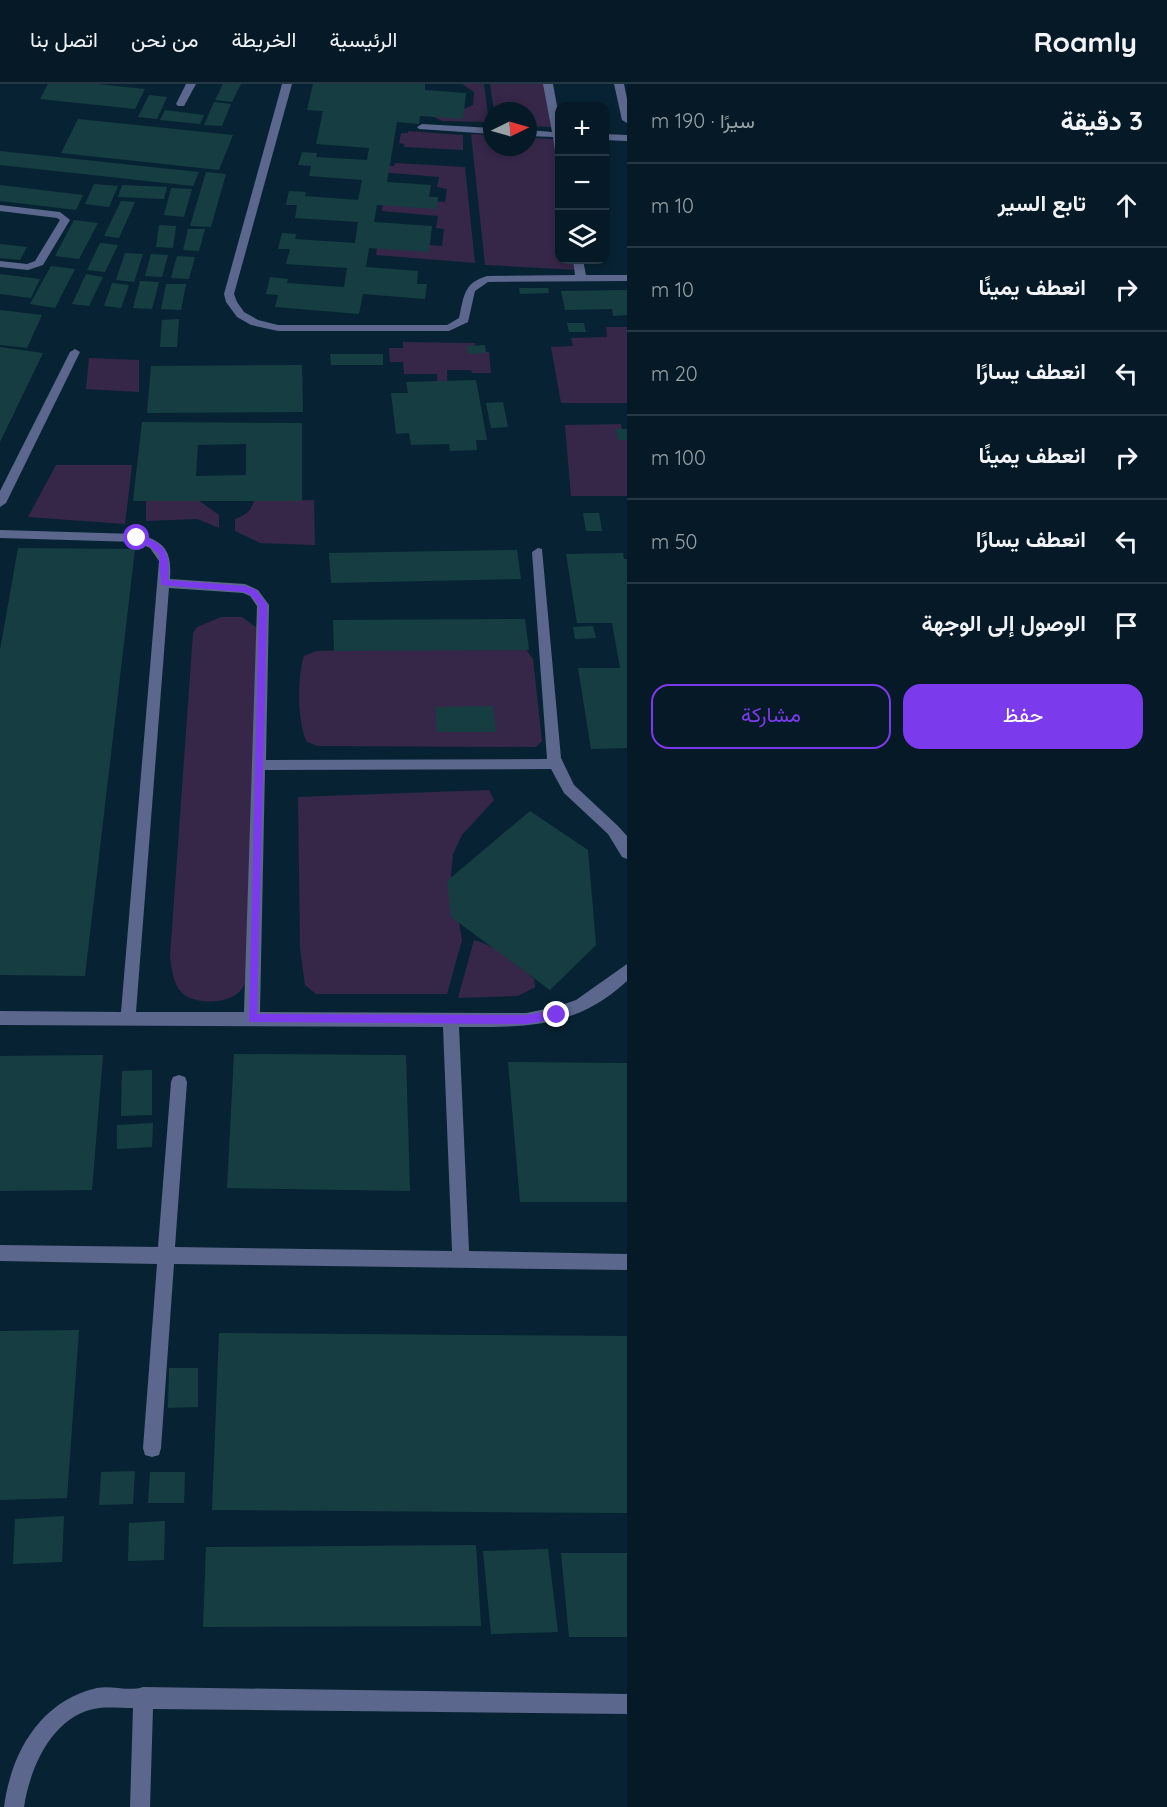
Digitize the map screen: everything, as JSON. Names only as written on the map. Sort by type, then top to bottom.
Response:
[{"type":"street","points":[[181,104],[191,84]]},
{"type":"street","points":[[287,84],[229,294],[230,302],[242,316],[265,326],[278,328],[449,328],[464,320],[468,291],[478,281],[496,277],[627,278]]},
{"type":"street","points":[[548,84],[555,120]]},
{"type":"street","points":[[619,84],[627,120]]},
{"type":"street","points":[[422,127],[483,130]]},
{"type":"street","points":[[537,134],[555,135]]},
{"type":"street","points":[[609,137],[627,138]]},
{"type":"street","points":[[0,208],[55,214],[65,220],[39,263],[28,267],[0,264]]},
{"type":"street","points":[[579,264],[581,278]]},
{"type":"street","points":[[0,502],[75,352]]},
{"type":"street","points":[[0,534],[137,538],[148,541],[163,553],[164,583],[128,1019]]},
{"type":"street","points":[[538,552],[555,764],[564,785],[613,830],[622,841],[627,853]]},
{"type":"street","points":[[164,583],[236,587],[254,592],[263,605],[252,1018]]},
{"type":"street","points":[[258,765],[555,764]]},
{"type":"street","points":[[0,1018],[526,1020],[557,1015],[586,1004],[610,987],[627,971]]},
{"type":"street","points":[[451,1020],[461,1260]]},
{"type":"street","points":[[152,1448],[179,1082]]},
{"type":"street","points":[[0,1253],[627,1262]]},
{"type":"street","points":[[140,1807],[143,1697]]},
{"type":"street","points":[[14,1807],[22,1767],[36,1742],[54,1721],[75,1706],[98,1698],[627,1704]]},
{"type":"shaded area","points":[[462,84],[484,84],[486,102],[483,102],[483,122],[442,121],[430,115],[460,111],[473,105],[474,92]]},
{"type":"shaded area","points":[[490,84],[545,84],[553,127],[537,126],[537,102],[493,102]]},
{"type":"shaded area","points":[[408,131],[463,135],[463,150],[404,147],[404,144],[399,143],[401,133],[408,133]]},
{"type":"shaded area","points":[[471,134],[483,135],[483,156],[537,156],[537,138],[555,139],[555,264],[578,264],[579,270],[485,265]]},
{"type":"shaded area","points":[[395,163],[465,167],[475,263],[376,255],[378,241],[442,246],[444,229],[436,228],[438,216],[382,211],[384,196],[377,192],[434,197],[434,201],[445,202],[447,189],[437,187],[439,177],[380,172],[382,165],[394,166]]},
{"type":"shaded area","points":[[606,327],[627,327],[627,403],[561,403],[551,347],[573,346],[571,338],[607,337]]},
{"type":"shaded area","points":[[403,342],[475,343],[476,352],[489,352],[491,373],[447,370],[448,394],[438,394],[437,374],[404,374],[403,362],[390,362],[389,348],[403,348]]},
{"type":"shaded area","points":[[89,358],[139,360],[139,392],[86,389]]},
{"type":"shaded area","points":[[621,424],[623,434],[627,434],[627,496],[571,496],[565,425]]},
{"type":"shaded area","points":[[56,465],[132,465],[125,524],[28,517]]},
{"type":"shaded area","points":[[198,500],[219,515],[219,528],[197,519],[146,521],[146,501]]},
{"type":"shaded area","points":[[314,500],[315,545],[260,543],[235,531],[235,519],[247,513],[254,501]]},
{"type":"shaded area","points":[[221,617],[242,617],[257,628],[247,979],[235,995],[220,1001],[203,1001],[188,997],[179,989],[172,972],[170,957],[193,633],[197,627]]},
{"type":"shaded area","points":[[513,645],[525,648],[533,659],[542,741],[536,747],[318,746],[307,742],[301,723],[299,700],[304,656],[316,651]]},
{"type":"shaded area","points":[[489,790],[494,800],[462,835],[453,854],[451,876],[462,940],[447,994],[316,994],[305,985],[300,948],[298,797]]},
{"type":"shaded area","points":[[474,940],[499,951],[513,961],[534,979],[535,987],[518,996],[458,998]]},
{"type":"building","points":[[48,84],[97,84],[145,89],[135,109],[40,99]]},
{"type":"building","points":[[223,84],[241,84],[232,102],[215,100]]},
{"type":"building","points":[[313,84],[425,84],[425,90],[466,93],[463,119],[420,116],[419,124],[397,122],[387,182],[431,185],[429,197],[438,197],[437,209],[377,205],[374,222],[432,226],[429,252],[369,248],[366,267],[418,271],[417,284],[427,284],[425,299],[363,294],[359,314],[275,307],[278,295],[266,294],[270,277],[288,279],[287,283],[344,287],[347,268],[286,264],[290,249],[278,249],[282,233],[296,234],[295,239],[355,243],[358,222],[295,218],[297,205],[286,205],[289,191],[306,192],[305,196],[358,200],[362,180],[309,176],[311,166],[298,165],[302,152],[317,153],[316,157],[367,160],[369,148],[316,144],[323,111],[307,110]]},
{"type":"building","points":[[149,95],[167,97],[157,119],[138,117]]},
{"type":"building","points":[[214,102],[231,104],[222,126],[204,125]]},
{"type":"building","points":[[165,110],[204,115],[200,124],[160,120]]},
{"type":"building","points":[[78,119],[233,135],[219,170],[61,153]]},
{"type":"building","points":[[0,151],[199,172],[193,186],[0,165]]},
{"type":"building","points":[[206,172],[226,174],[211,227],[190,226]]},
{"type":"building","points":[[94,184],[118,186],[109,207],[85,204]]},
{"type":"building","points":[[0,185],[83,195],[76,210],[0,201]]},
{"type":"building","points":[[122,185],[167,187],[164,199],[118,197]]},
{"type":"building","points":[[171,188],[192,189],[184,217],[164,215]]},
{"type":"building","points":[[121,201],[135,202],[119,238],[104,236]]},
{"type":"building","points":[[74,220],[98,223],[79,259],[55,256]]},
{"type":"building","points":[[159,225],[176,226],[173,248],[156,247]]},
{"type":"building","points":[[188,229],[205,229],[199,251],[183,250]]},
{"type":"building","points":[[100,243],[118,245],[105,272],[87,270]]},
{"type":"building","points":[[0,244],[27,247],[20,260],[0,258]]},
{"type":"building","points":[[125,253],[143,254],[134,282],[116,280]]},
{"type":"building","points":[[151,254],[168,255],[162,277],[145,276]]},
{"type":"building","points":[[177,256],[195,257],[189,279],[171,278]]},
{"type":"building","points":[[51,266],[75,269],[55,308],[30,304]]},
{"type":"building","points":[[0,274],[40,279],[31,298],[0,294]]},
{"type":"building","points":[[86,274],[103,277],[89,306],[72,304]]},
{"type":"building","points":[[140,281],[159,282],[152,309],[133,308]]},
{"type":"building","points":[[112,283],[129,285],[121,308],[104,306]]},
{"type":"building","points":[[166,284],[186,284],[181,310],[161,309]]},
{"type":"building","points":[[519,288],[548,288],[549,293],[520,294]]},
{"type":"building","points":[[627,290],[627,315],[613,316],[612,309],[565,310],[561,291]]},
{"type":"building","points":[[0,310],[42,315],[27,348],[0,345]]},
{"type":"building","points":[[179,319],[177,347],[160,347],[162,320]]},
{"type":"building","points":[[567,323],[584,323],[586,332],[569,332]]},
{"type":"building","points":[[485,345],[486,353],[468,354],[467,346]]},
{"type":"building","points":[[0,347],[43,353],[0,442]]},
{"type":"building","points":[[330,354],[383,354],[383,365],[331,365]]},
{"type":"building","points":[[302,365],[303,412],[147,413],[151,366]]},
{"type":"building","points":[[476,380],[487,440],[476,440],[477,450],[450,451],[449,444],[411,445],[409,433],[396,434],[391,393],[408,393],[406,382]]},
{"type":"building","points":[[503,402],[508,427],[491,428],[486,403]]},
{"type":"building","points":[[142,422],[302,423],[302,501],[133,501]],"holes":[[[246,444],[246,475],[196,476],[198,445]]]},
{"type":"building","points":[[615,429],[627,429],[627,440],[618,440]]},
{"type":"building","points":[[583,513],[599,513],[602,531],[586,531]]},
{"type":"building","points":[[18,548],[135,549],[85,976],[0,975],[0,650]]},
{"type":"building","points":[[517,550],[521,579],[331,583],[329,553]]},
{"type":"building","points":[[623,553],[624,559],[627,559],[627,748],[591,749],[578,668],[620,668],[612,623],[577,623],[566,554]]},
{"type":"building","points":[[525,619],[529,650],[334,651],[333,620]]},
{"type":"building","points":[[593,626],[596,638],[575,639],[573,627]]},
{"type":"building","points":[[493,706],[496,732],[437,732],[435,707]]},
{"type":"building","points":[[530,811],[588,850],[596,945],[550,990],[451,917],[447,881]]},
{"type":"building","points":[[234,1054],[406,1055],[410,1191],[227,1188]]},
{"type":"building","points":[[103,1055],[92,1190],[0,1191],[0,1056]]},
{"type":"building","points":[[508,1062],[627,1063],[627,1202],[520,1202]]},
{"type":"building","points":[[152,1070],[152,1115],[121,1116],[122,1071]]},
{"type":"building","points":[[153,1123],[152,1147],[117,1149],[117,1125]]},
{"type":"building","points":[[79,1330],[67,1498],[0,1500],[0,1331]]},
{"type":"building","points":[[219,1333],[627,1336],[627,1513],[212,1510]]},
{"type":"building","points":[[169,1368],[198,1368],[198,1407],[168,1408]]},
{"type":"building","points":[[135,1471],[133,1504],[99,1505],[101,1472]]},
{"type":"building","points":[[150,1472],[185,1472],[184,1503],[148,1503]]},
{"type":"building","points":[[64,1516],[62,1562],[13,1564],[15,1519]]},
{"type":"building","points":[[165,1521],[164,1560],[128,1561],[129,1523]]},
{"type":"building","points":[[476,1545],[481,1626],[203,1627],[206,1547]]},
{"type":"building","points":[[548,1549],[558,1632],[491,1634],[483,1551]]},
{"type":"building","points":[[561,1553],[627,1553],[627,1637],[569,1637]]},
{"type":"route","points":[[137,538],[157,546],[163,553],[164,583],[236,587],[254,592],[263,605],[252,1018],[526,1020],[557,1015]]}]
